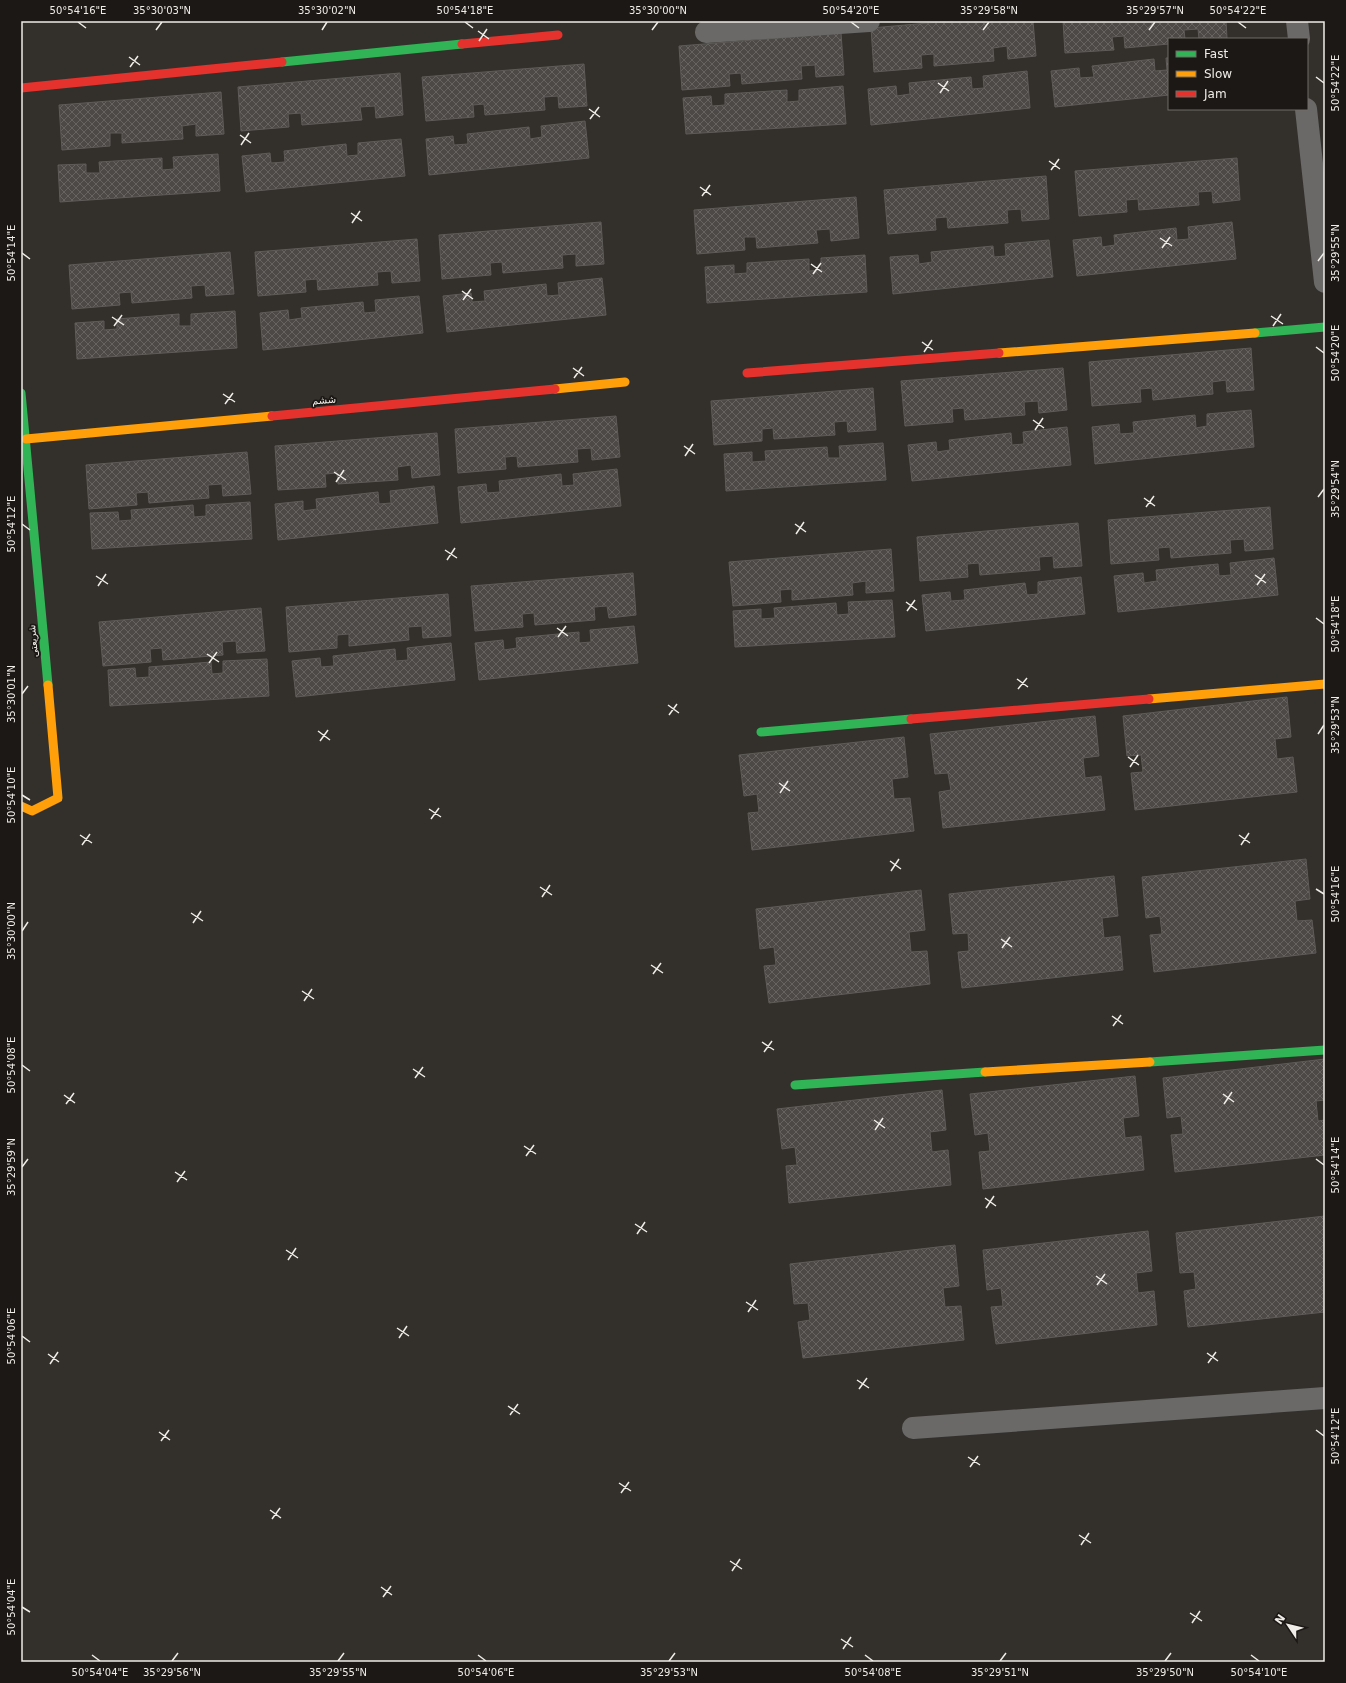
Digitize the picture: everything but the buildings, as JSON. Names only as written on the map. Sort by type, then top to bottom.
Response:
[{"type":"street","points":[[706,32],[869,21]]},
{"type":"street","points":[[1297,21],[1298,38]]},
{"type":"street","points":[[21,88],[558,36]]},
{"type":"street","points":[[1306,110],[1325,282]]},
{"type":"street","points":[[747,374],[1325,327]]},
{"type":"street","name":"ششم","points":[[26,439],[625,382]]},
{"type":"street","name":"شریعتی","points":[[21,393],[58,798],[32,811],[21,806]]},
{"type":"street","points":[[761,732],[1325,684]]},
{"type":"street","points":[[795,1086],[1325,1050]]},
{"type":"street","points":[[913,1428],[1325,1398]]},
{"type":"traffic: fast","points":[[282,62],[462,44]]},
{"type":"traffic: fast","points":[[1255,333],[1325,327]]},
{"type":"traffic: fast","points":[[21,393],[48,685]]},
{"type":"traffic: fast","points":[[761,732],[911,719]]},
{"type":"traffic: fast","points":[[1150,1062],[1325,1050]]},
{"type":"traffic: fast","points":[[795,1085],[985,1072]]},
{"type":"traffic: slow","points":[[999,353],[1255,333]]},
{"type":"traffic: slow","points":[[555,389],[625,382]]},
{"type":"traffic: slow","points":[[26,439],[272,416]]},
{"type":"traffic: slow","points":[[1149,699],[1325,684]]},
{"type":"traffic: slow","points":[[21,806],[32,811],[58,798],[48,685]]},
{"type":"traffic: slow","points":[[985,1072],[1150,1062]]},
{"type":"traffic: jam","points":[[462,44],[558,35]]},
{"type":"traffic: jam","points":[[21,88],[282,62]]},
{"type":"traffic: jam","points":[[747,373],[999,353]]},
{"type":"traffic: jam","points":[[272,416],[555,389]]},
{"type":"traffic: jam","points":[[911,719],[1149,699]]}]
